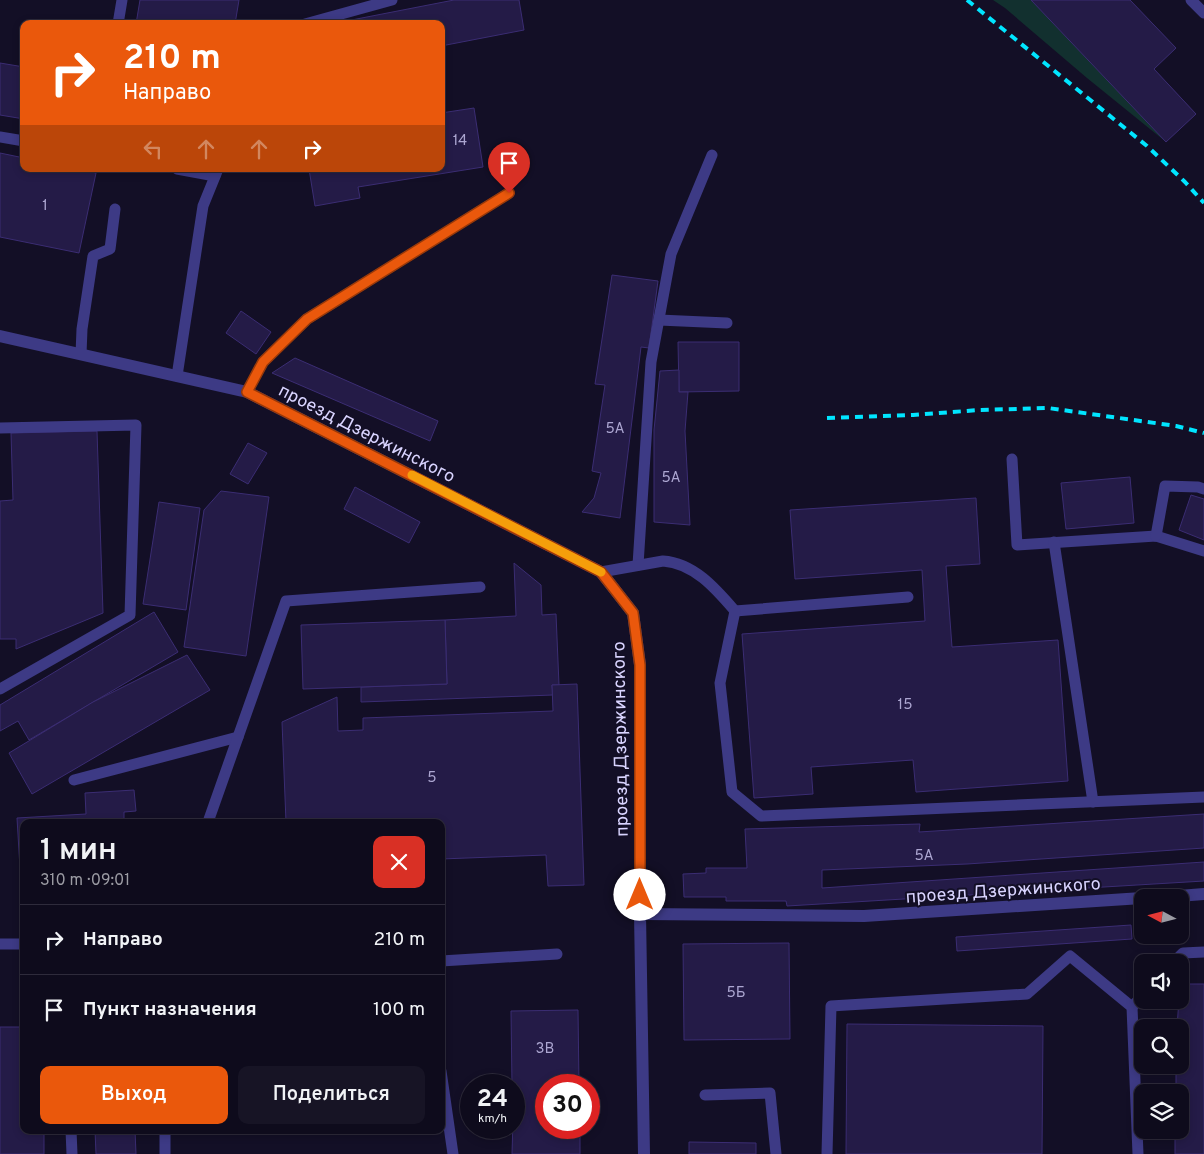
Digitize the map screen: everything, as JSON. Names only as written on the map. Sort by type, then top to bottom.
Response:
[{"type":"street","name":"проезд Дзержинского","points":[[0,336],[247,392],[601,572],[633,613],[640,665],[640,914],[864,916],[1134,899]]},
{"type":"street","points":[[1189,895],[1204,894]]},
{"type":"street","points":[[640,914],[644,1154]]},
{"type":"lane","points":[[119,20],[122,0]]},
{"type":"lane","points":[[320,20],[392,0]]},
{"type":"lane","points":[[1191,0],[1204,13]]},
{"type":"lane","points":[[0,137],[20,140]]},
{"type":"lane","points":[[638,565],[651,362],[671,254],[712,155]]},
{"type":"lane","points":[[177,376],[202,206],[216,172]]},
{"type":"lane","points":[[247,392],[263,362],[307,319],[509,193]]},
{"type":"lane","points":[[81,354],[82,329],[93,256],[110,249],[115,209]]},
{"type":"lane","points":[[659,320],[727,323]]},
{"type":"lane","points":[[0,428],[136,425],[130,615],[0,689]]},
{"type":"lane","points":[[1012,458],[1017,545],[1156,536],[1204,551]]},
{"type":"lane","points":[[1156,536],[1165,486],[1198,486],[1204,488]]},
{"type":"lane","points":[[1054,542],[1093,802]]},
{"type":"lane","points":[[601,572],[663,561],[672,562],[687,567],[715,588],[735,611]]},
{"type":"lane","points":[[209,819],[286,601],[480,587]]},
{"type":"lane","points":[[735,611],[908,596]]},
{"type":"lane","points":[[735,611],[720,683],[732,792],[761,816],[1204,797]]},
{"type":"lane","points":[[74,780],[238,737]]},
{"type":"lane","points":[[0,944],[20,944]]},
{"type":"lane","points":[[1182,954],[1204,952]]},
{"type":"lane","points":[[445,962],[556,954]]},
{"type":"lane","points":[[827,1154],[831,1006],[1027,994],[1070,956],[1132,1007],[1138,1154]]},
{"type":"lane","points":[[705,1095],[770,1093],[776,1154]]},
{"type":"lane","points":[[445,1099],[453,1154]]},
{"type":"lane","points":[[71,1134],[72,1154]]},
{"type":"lane","points":[[165,1134],[165,1154]]},
{"type":"green space","points":[[993,0],[1031,0],[1166,142],[1005,8]]},
{"type":"building","points":[[140,0],[239,0],[236,20],[137,20]]},
{"type":"building","points":[[454,0],[519,0],[524,30],[445,45],[445,20],[352,20]]},
{"type":"building","points":[[1031,0],[1130,0],[1176,48],[1154,69],[1196,114],[1166,142]]},
{"type":"building","points":[[0,63],[20,66],[20,118],[0,115]]},
{"type":"building","points":[[474,108],[483,167],[358,187],[360,198],[315,206],[309,172],[445,172],[445,112]]},
{"type":"building","points":[[0,153],[20,157],[20,172],[96,173],[79,253],[0,237]]},
{"type":"building","points":[[612,275],[658,281],[649,348],[641,347],[620,518],[582,512],[594,498],[601,473],[592,471],[605,385],[595,384]]},
{"type":"building","points":[[241,311],[271,332],[256,354],[226,333]]},
{"type":"building","points":[[678,342],[739,342],[739,391],[679,392]]},
{"type":"building","points":[[295,358],[438,421],[430,441],[272,373]]},
{"type":"building","points":[[679,370],[679,392],[688,392],[685,431],[690,525],[654,522],[654,430],[660,371]]},
{"type":"building","points":[[97,431],[103,613],[16,649],[16,639],[0,639],[0,501],[13,500],[11,433]]},
{"type":"building","points":[[248,443],[267,453],[248,484],[230,474]]},
{"type":"building","points":[[1130,477],[1134,523],[1066,529],[1061,483]]},
{"type":"building","points":[[355,487],[420,522],[409,543],[344,509]]},
{"type":"building","points":[[221,491],[269,497],[246,656],[184,647],[204,510]]},
{"type":"building","points":[[1191,495],[1204,499],[1204,540],[1179,530]]},
{"type":"building","points":[[976,498],[980,564],[946,566],[952,647],[1058,640],[1068,781],[916,792],[913,760],[811,767],[813,794],[754,798],[742,634],[925,621],[922,570],[795,579],[790,510]]},
{"type":"building","points":[[159,502],[200,508],[186,610],[143,604]]},
{"type":"building","points":[[514,563],[541,585],[542,615],[556,614],[559,685],[552,685],[553,695],[361,702],[361,687],[447,684],[445,620],[516,616]]},
{"type":"building","points":[[154,612],[178,652],[29,740],[18,721],[0,731],[0,705]]},
{"type":"building","points":[[445,620],[447,684],[303,689],[301,625]]},
{"type":"building","points":[[187,655],[210,690],[32,794],[9,753],[93,702]]},
{"type":"building","points":[[577,684],[584,885],[548,886],[546,855],[445,859],[445,819],[286,819],[282,722],[337,697],[338,731],[363,730],[363,718],[553,711],[552,685]]},
{"type":"building","points":[[134,790],[136,811],[124,812],[124,819],[20,819],[20,868],[17,818],[86,814],[85,793]]},
{"type":"building","points":[[1204,814],[1204,848],[967,864],[822,870],[822,888],[1204,862],[1204,881],[787,906],[786,901],[726,901],[726,897],[684,897],[683,874],[706,873],[706,868],[747,868],[745,829],[920,824],[919,832]]},
{"type":"building","points":[[1131,925],[1132,939],[957,951],[956,937]]},
{"type":"building","points":[[789,943],[790,1039],[684,1040],[683,944]]},
{"type":"building","points":[[1189,984],[1204,984],[1204,1154],[1175,1154],[1175,1139],[1189,1139],[1189,1084],[1176,1084],[1176,1074],[1189,1074],[1189,1019],[1178,1019],[1178,1009],[1189,1009]]},
{"type":"building","points":[[578,1010],[579,1074],[535,1074],[535,1139],[580,1139],[580,1154],[512,1154],[512,1139],[525,1139],[525,1074],[512,1074],[511,1011]]},
{"type":"building","points":[[847,1024],[1043,1026],[1042,1154],[846,1154]]},
{"type":"building","points":[[0,1027],[20,1027],[20,1134],[44,1134],[44,1154],[0,1154]]},
{"type":"building","points":[[95,1134],[135,1134],[136,1154],[96,1154]]},
{"type":"building","points":[[689,1142],[756,1143],[756,1154],[689,1154]]},
{"type":"railway","points":[[967,0],[1147,146],[1204,203]]},
{"type":"railway","points":[[827,418],[1048,408],[1176,426],[1204,433]]},
{"type":"slow traffic","points":[[412,475],[601,572]]},
{"type":"route","points":[[509,193],[307,319],[263,362],[247,392],[601,572],[633,613],[640,665],[640,895]]}]
